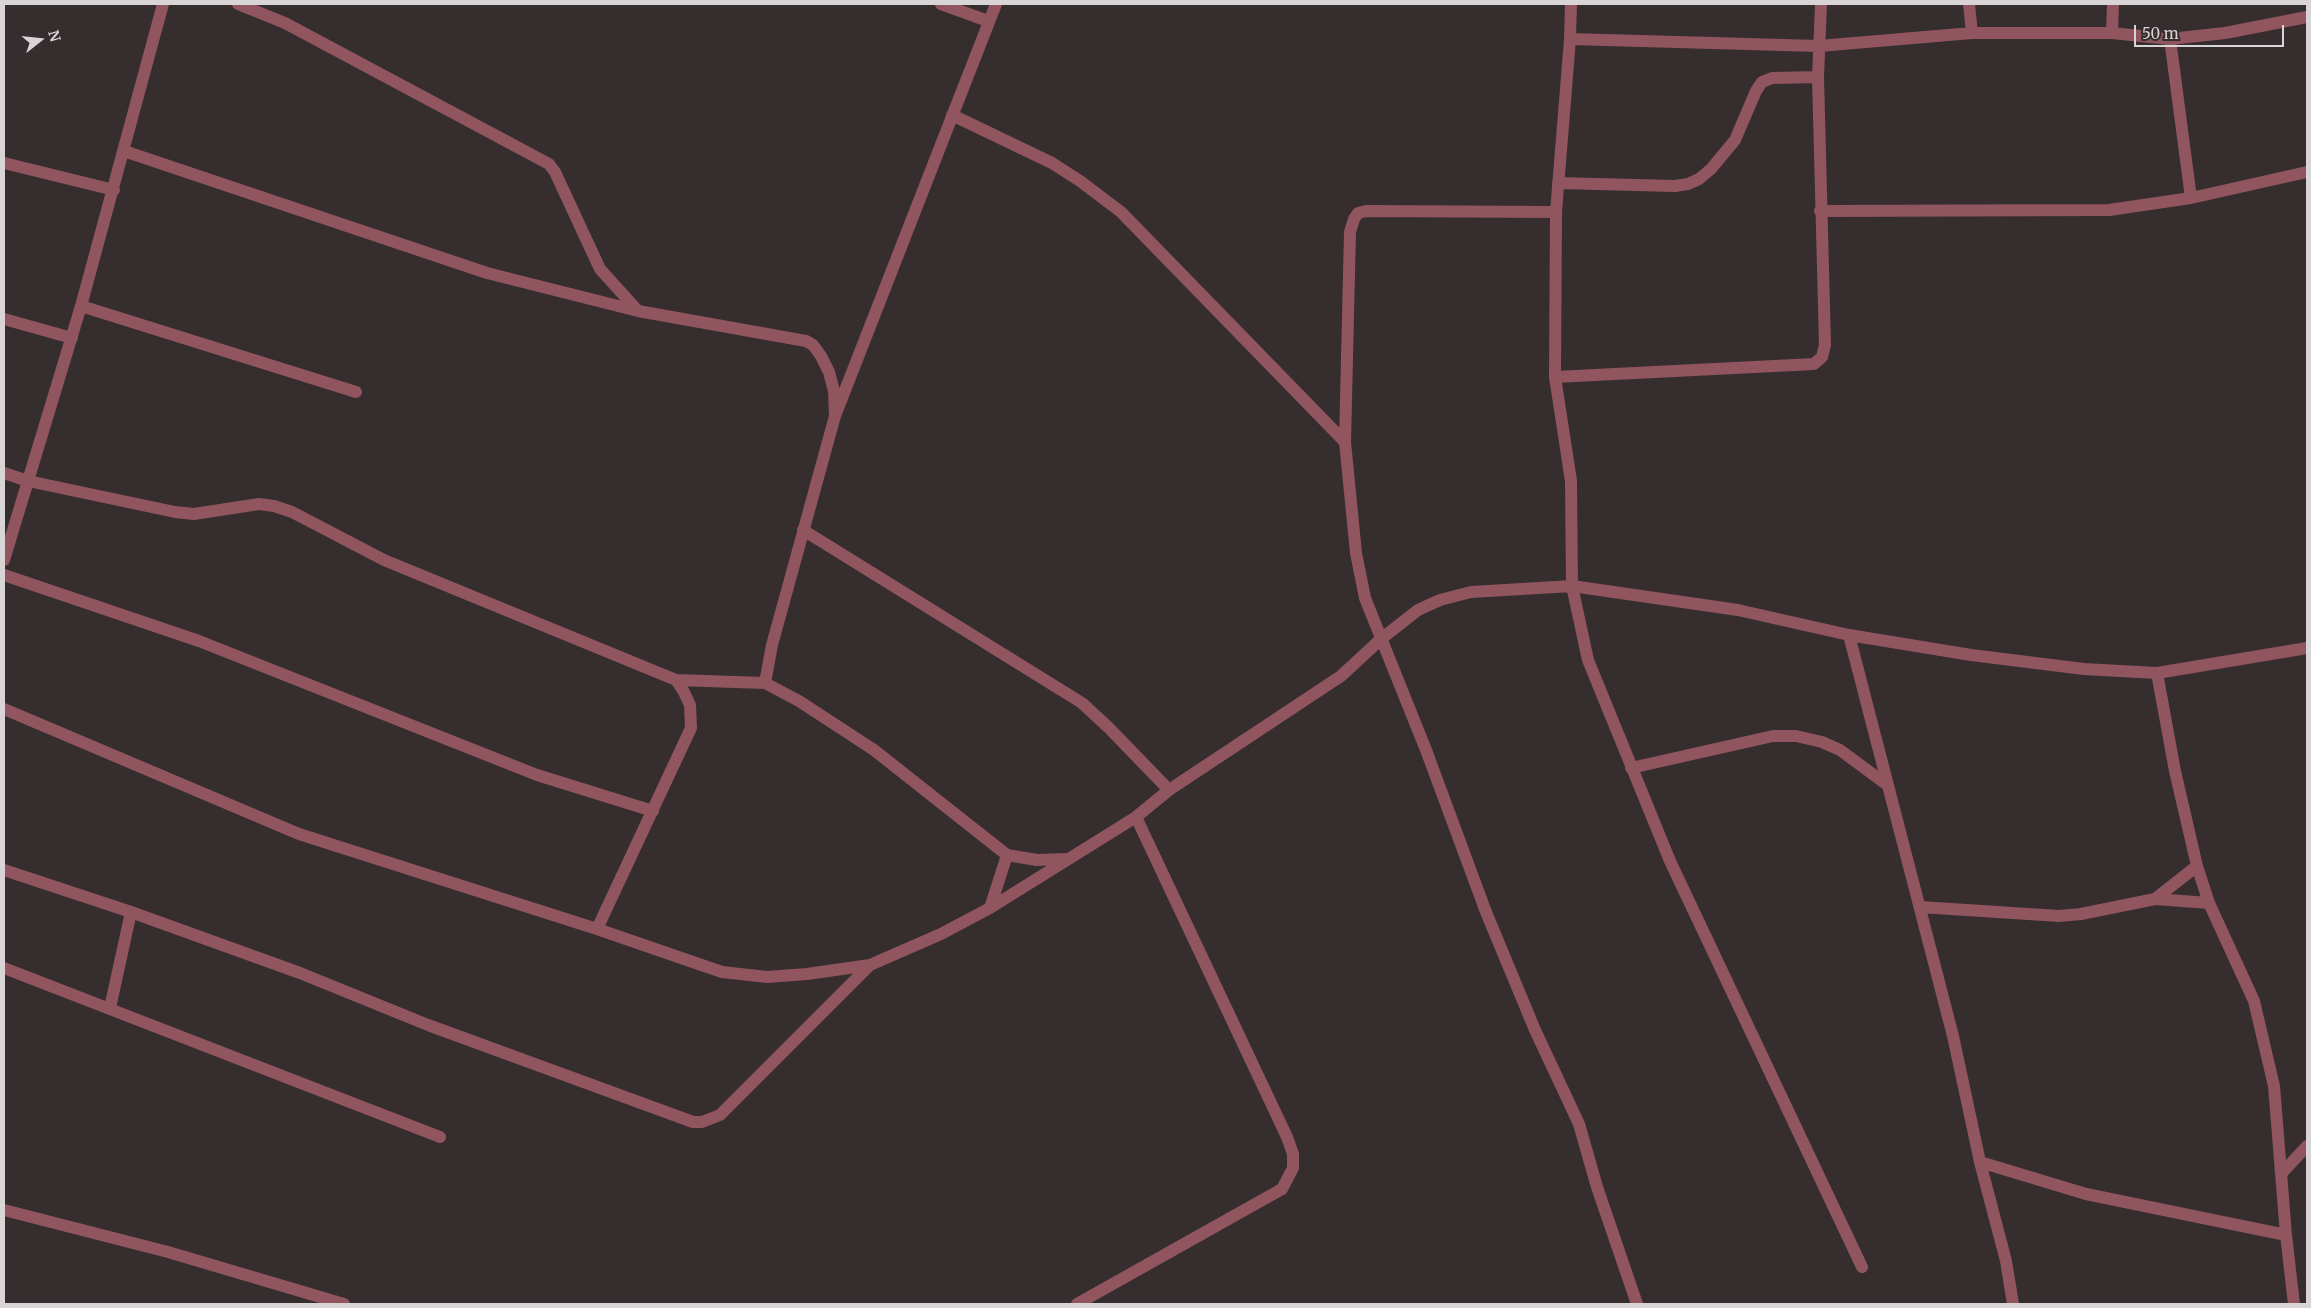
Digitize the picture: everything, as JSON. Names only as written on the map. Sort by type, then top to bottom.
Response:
[{"type":"street","points":[[4,560],[72,338],[114,190],[163,4]]},
{"type":"street","points":[[238,4],[285,23],[548,164],[555,172],[600,269],[638,311]]},
{"type":"street","points":[[941,4],[988,21]]},
{"type":"street","points":[[765,683],[772,645],[835,416],[996,4]]},
{"type":"street","points":[[1571,4],[1570,39],[1556,212],[1555,377],[1571,480],[1572,586],[1588,660],[1630,768],[1702,930],[1862,1267]]},
{"type":"street","points":[[1555,377],[1814,364],[1822,357],[1825,345],[1818,77],[1821,4]]},
{"type":"street","points":[[1969,4],[1972,34]]},
{"type":"street","points":[[2112,33],[2113,4]]},
{"type":"street","points":[[1570,39],[1819,46],[1972,34],[2112,33],[2170,39],[2225,33],[2307,17]]},
{"type":"street","points":[[2170,39],[2191,198]]},
{"type":"street","points":[[1558,183],[1675,186],[1688,184],[1699,179],[1711,169],[1735,140],[1756,91],[1762,82],[1772,78],[1818,77]]},
{"type":"street","points":[[952,115],[1052,164],[1080,181],[1121,212],[1345,442]]},
{"type":"street","points":[[124,151],[487,273],[638,311],[806,341],[822,356],[829,372],[834,391],[835,416]]},
{"type":"street","points":[[4,163],[114,190]]},
{"type":"street","points":[[1820,211],[2109,210],[2191,198],[2307,172]]},
{"type":"street","points":[[1556,212],[1366,211],[1358,213],[1350,232],[1345,442],[1356,553],[1365,598],[1426,750],[1486,912],[1535,1030],[1578,1124],[1597,1187],[1637,1304]]},
{"type":"street","points":[[81,306],[356,392]]},
{"type":"street","points":[[4,319],[72,338]]},
{"type":"street","points":[[4,474],[28,481],[175,512],[194,514],[259,504],[274,506],[292,512],[384,560],[676,680],[765,683],[800,701],[874,750],[1007,855],[1037,860],[1067,858]]},
{"type":"street","points":[[803,530],[1082,703],[1169,790]]},
{"type":"street","points":[[4,575],[199,641],[537,775],[653,811]]},
{"type":"street","points":[[4,709],[299,834],[597,929],[722,972],[767,977],[807,974],[870,965],[941,934],[990,908],[1067,858],[1136,817],[1169,790],[1341,676],[1381,639],[1418,610],[1440,600],[1471,592],[1572,586],[1738,610],[1849,635],[1971,655],[2056,666],[2157,673],[2307,648]]},
{"type":"street","points":[[1849,635],[1886,784],[1953,1036],[1980,1162],[2006,1262],[2013,1304]]},
{"type":"street","points":[[2157,673],[2175,771],[2197,866],[2209,903],[2254,1001],[2274,1086],[2286,1235],[2294,1304]]},
{"type":"street","points":[[597,929],[691,728],[690,705],[676,680]]},
{"type":"street","points":[[1630,768],[1773,736],[1796,736],[1822,742],[1840,750],[1886,784]]},
{"type":"street","points":[[1077,1304],[1282,1189],[1293,1168],[1293,1154],[1287,1137],[1136,817]]},
{"type":"street","points":[[990,908],[1007,855]]},
{"type":"street","points":[[2155,899],[2197,866]]},
{"type":"street","points":[[4,870],[131,912],[300,973],[428,1025],[693,1122],[702,1122],[720,1115],[870,965]]},
{"type":"street","points":[[1920,907],[2059,916],[2081,914],[2155,899],[2209,903]]},
{"type":"street","points":[[110,1008],[131,912]]},
{"type":"street","points":[[4,968],[440,1137]]},
{"type":"street","points":[[2281,1174],[2307,1146]]},
{"type":"street","points":[[1980,1162],[2086,1194],[2286,1235]]},
{"type":"street","points":[[4,1210],[168,1252],[344,1304]]}]
